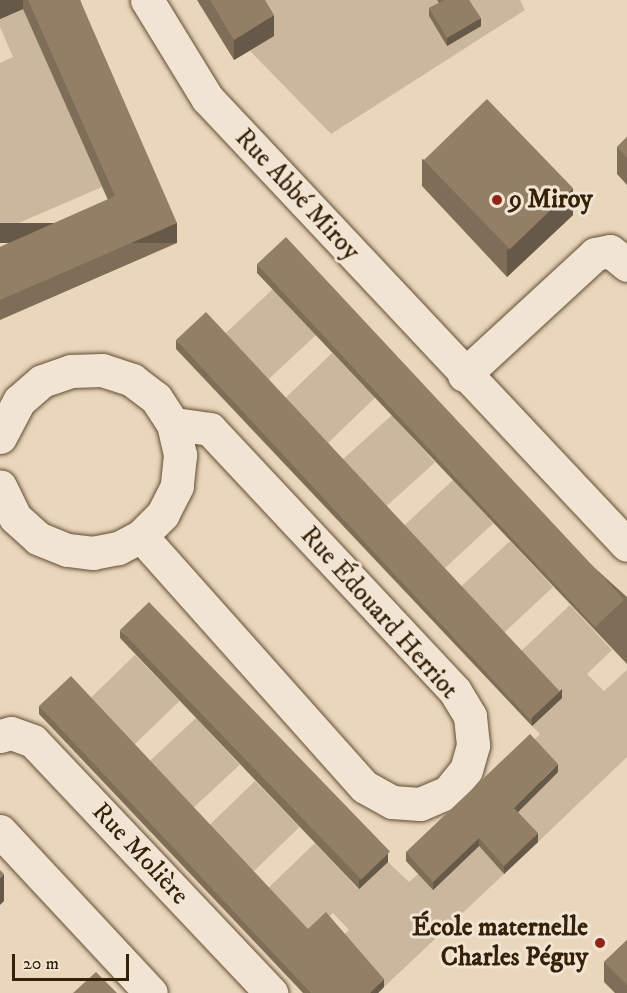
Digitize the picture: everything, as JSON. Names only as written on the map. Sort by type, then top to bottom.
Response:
[{"type":"street","name":"Rue Abbé Miroy","points":[[147,0],[207,98],[464,375],[627,545]]},
{"type":"street","points":[[464,375],[595,254],[610,251],[627,265]]},
{"type":"street","points":[[0,486],[15,517],[38,538],[67,550],[93,553],[118,548],[141,536],[163,514],[177,486],[180,455],[173,424],[156,398],[132,380],[102,370],[71,371],[42,381],[19,401],[1,430]]},
{"type":"street","name":"Rue Édouard Herriot","points":[[141,536],[365,787],[392,802],[420,804],[448,792],[466,770],[473,745],[470,716],[455,691],[210,429],[173,424]]},
{"type":"street","name":"Rue Molière","points":[[0,736],[11,733],[33,741],[271,993]]},
{"type":"street","points":[[0,831],[151,993]]},
{"type":"shaded area","points":[[7,0],[71,0],[40,46],[102,187],[0,231],[0,63],[13,57],[0,27],[0,3]]},
{"type":"shaded area","points":[[253,0],[520,0],[525,10],[331,134],[250,51],[274,36]]},
{"type":"shaded area","points":[[273,289],[316,335],[264,383],[221,337]]},
{"type":"shaded area","points":[[332,353],[375,398],[325,446],[282,401]]},
{"type":"shaded area","points":[[392,415],[435,463],[382,510],[339,463]]},
{"type":"shaded area","points":[[453,480],[493,523],[441,572],[401,528]]},
{"type":"shaded area","points":[[510,541],[553,587],[503,634],[460,588]]},
{"type":"shaded area","points":[[570,605],[612,650],[587,674],[604,691],[627,670],[627,757],[538,842],[513,814],[558,772],[531,743],[540,734],[532,726],[561,698],[519,653]]},
{"type":"shaded area","points":[[135,655],[179,701],[130,749],[85,703]]},
{"type":"shaded area","points":[[196,718],[240,765],[189,812],[146,765]]},
{"type":"shaded area","points":[[255,781],[299,827],[250,875],[205,829]]},
{"type":"shaded area","points":[[315,843],[358,889],[388,862],[409,882],[418,874],[479,846],[504,874],[384,987],[324,954],[349,930],[333,913],[308,936],[265,891]]},
{"type":"building","points":[[28,0],[80,0],[177,223],[0,300],[0,247],[115,196]]},
{"type":"building","points":[[210,0],[265,0],[274,15],[234,40]]},
{"type":"building","points":[[445,0],[469,0],[481,18],[447,38],[429,8]]},
{"type":"building","name":"9 Miroy","points":[[487,99],[573,188],[510,249],[424,160]]},
{"type":"building","points":[[627,137],[627,158],[617,147]]},
{"type":"building","points":[[286,237],[624,600],[595,627],[257,264]]},
{"type":"building","points":[[206,312],[560,692],[530,720],[176,340]]},
{"type":"building","points":[[149,602],[390,852],[361,879],[120,630]]},
{"type":"building","points":[[71,676],[308,929],[326,912],[384,979],[370,993],[311,993],[39,706]]},
{"type":"building","points":[[530,734],[558,764],[514,808],[538,833],[504,866],[479,838],[433,882],[406,852]]},
{"type":"building","points":[[627,940],[627,985],[604,962]]},
{"type":"building","points":[[96,972],[117,993],[73,993]]},
{"type":"place","name":"9 Miroy","points":[[497,200]]},
{"type":"place","name":"École maternelle Charles Péguy","points":[[600,943]]}]
